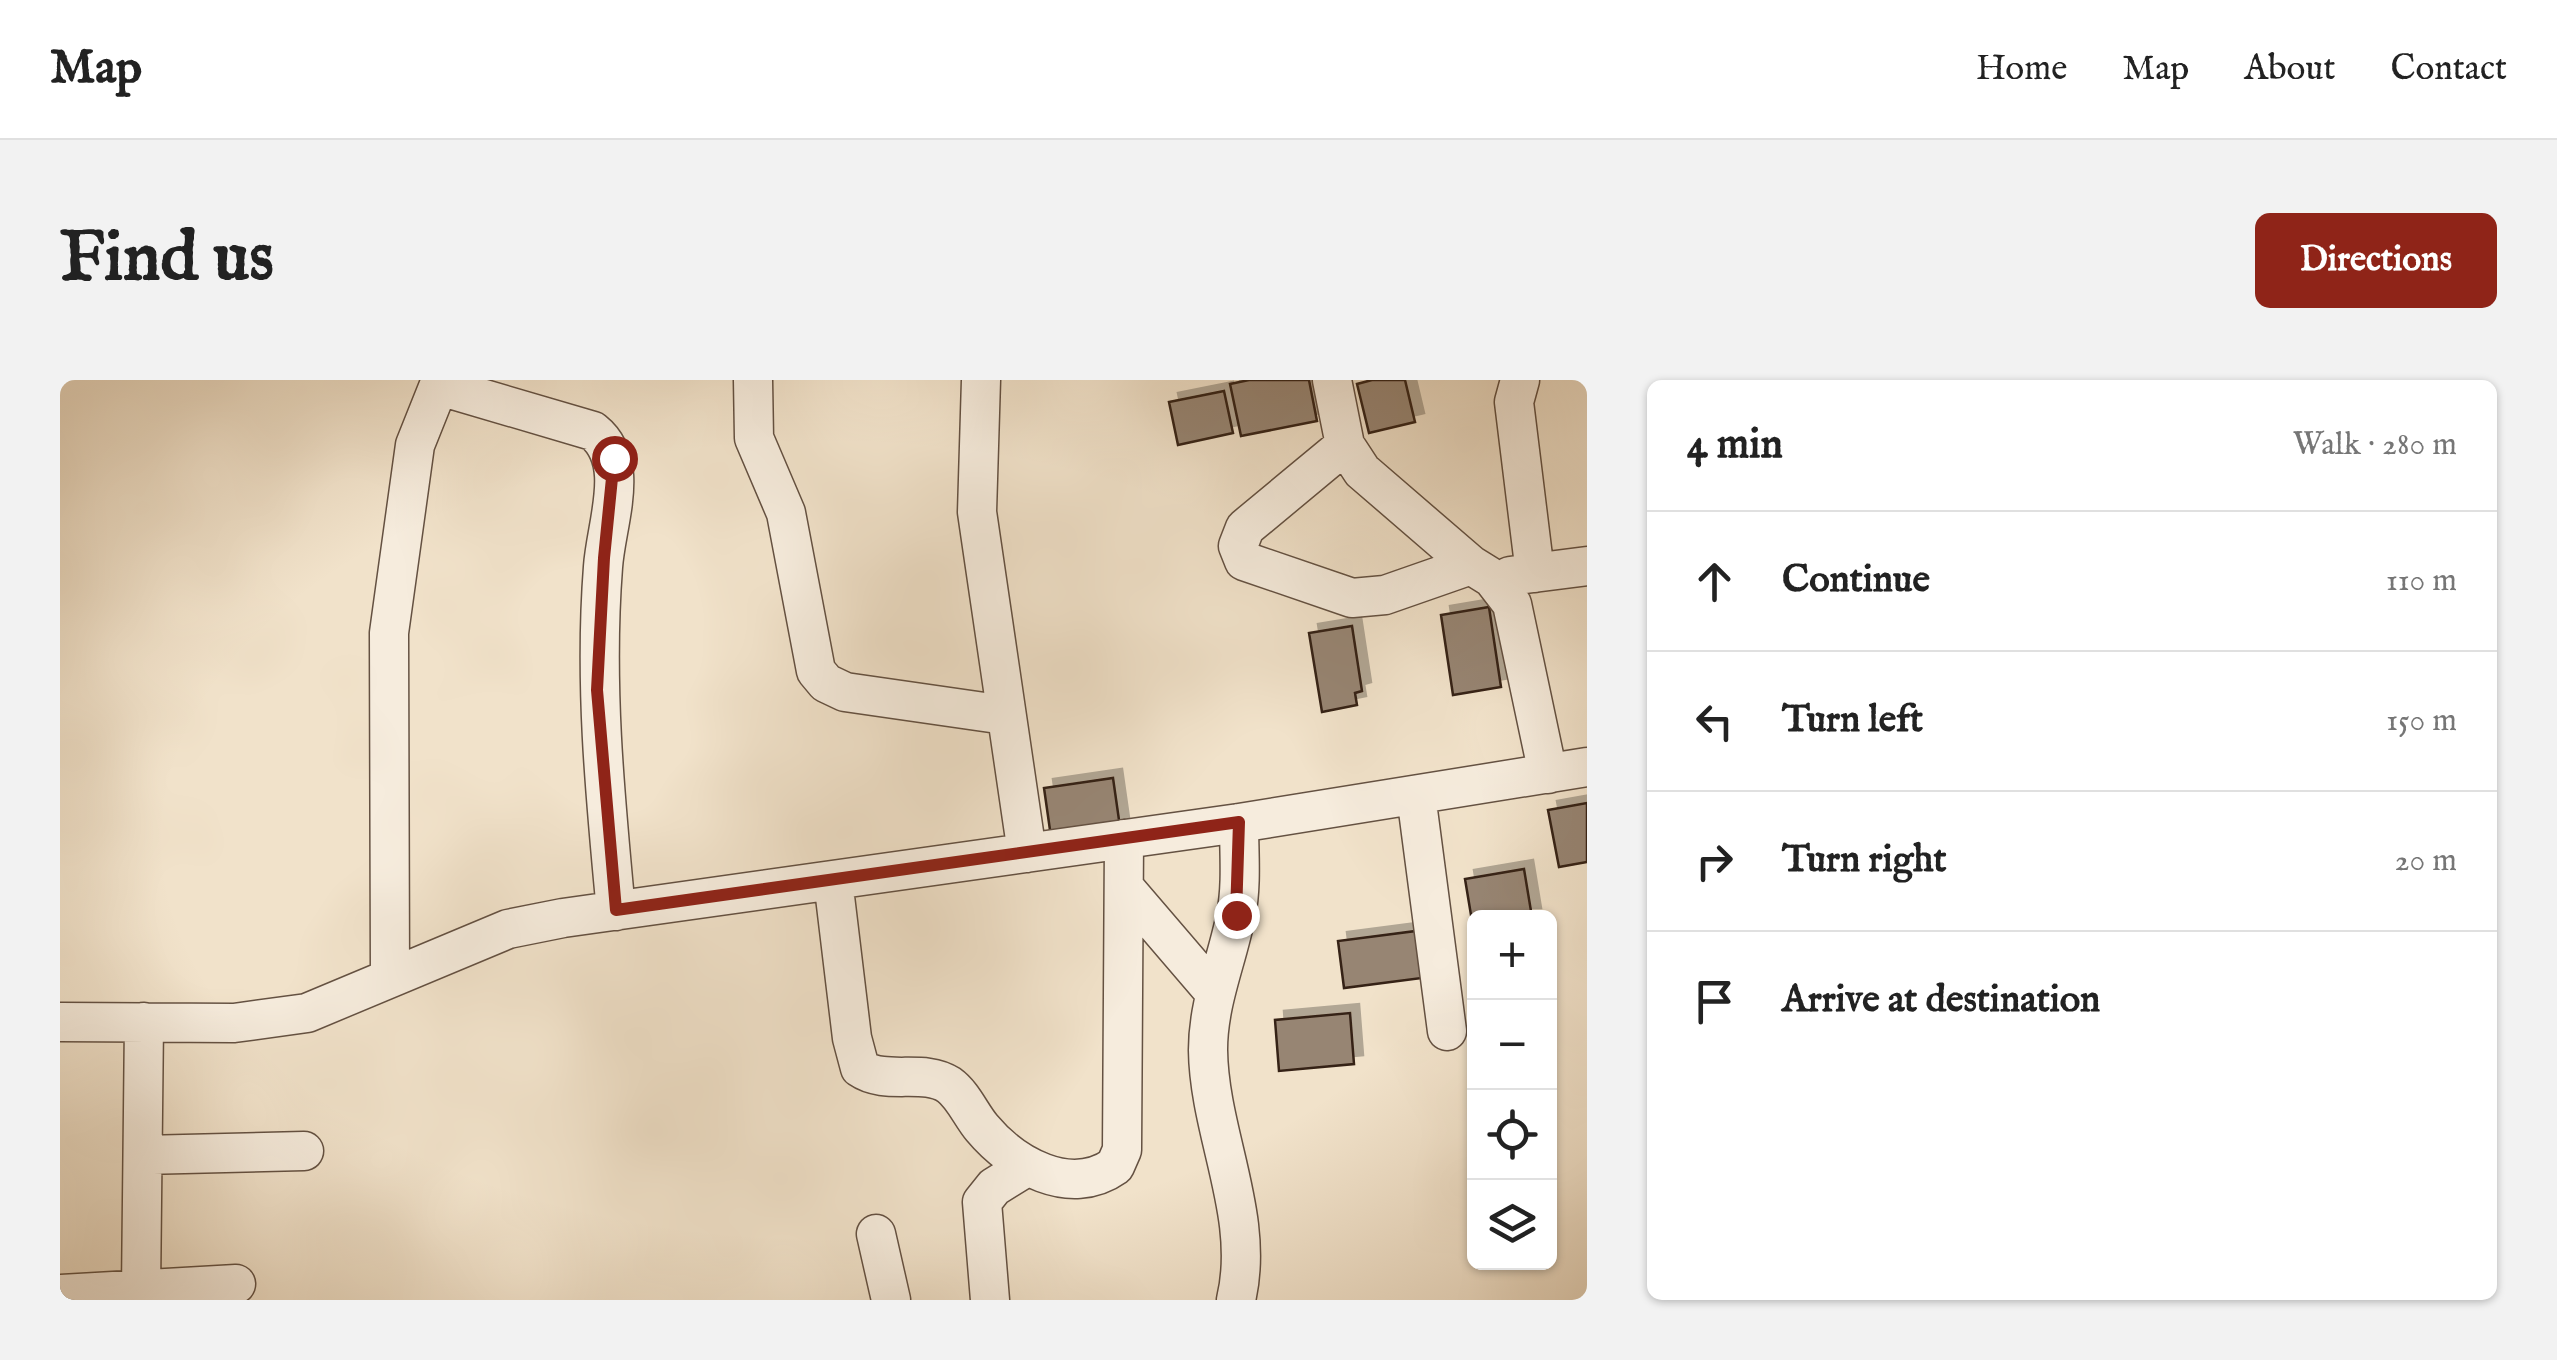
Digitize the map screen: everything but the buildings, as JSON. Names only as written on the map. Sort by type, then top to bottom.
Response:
[{"type":"street","points":[[753,380],[754,438],[791,532],[816,670],[826,682],[845,692],[1005,716]]},
{"type":"street","points":[[981,380],[977,512],[1027,852]]},
{"type":"street","points":[[1332,380],[1345,445],[1372,481],[1482,572],[1512,604],[1548,774]]},
{"type":"street","points":[[1520,380],[1514,402],[1535,573]]},
{"type":"street","points":[[390,978],[388,633],[415,444],[440,383],[592,431],[608,443],[614,458],[601,589],[597,690],[616,910]]},
{"type":"street","points":[[1345,445],[1246,528],[1238,546],[1244,561],[1352,598],[1385,595],[1482,572],[1535,573],[1587,566]]},
{"type":"street","points":[[60,1022],[270,1021],[308,1013],[508,929],[1587,767]]},
{"type":"street","points":[[1416,795],[1447,1031]]},
{"type":"street","points":[[1236,1300],[1244,1253],[1210,1082],[1214,992],[1236,915],[1239,822]]},
{"type":"street","points":[[833,880],[852,1038],[860,1068],[882,1077],[926,1079],[948,1085],[995,1142],[1028,1166],[1052,1176],[1090,1179],[1116,1166],[1122,1150],[1124,839]]},
{"type":"street","points":[[1124,887],[1214,992]]},
{"type":"street","points":[[141,1290],[144,1022]]},
{"type":"street","points":[[142,1154],[304,1152]]},
{"type":"street","points":[[990,1300],[982,1202],[994,1187],[1028,1166]]},
{"type":"street","points":[[876,1234],[891,1300]]},
{"type":"street","points":[[60,1294],[236,1284]]},
{"type":"route","points":[[614,458],[597,644],[597,690],[616,910],[1239,822],[1236,915]]}]
